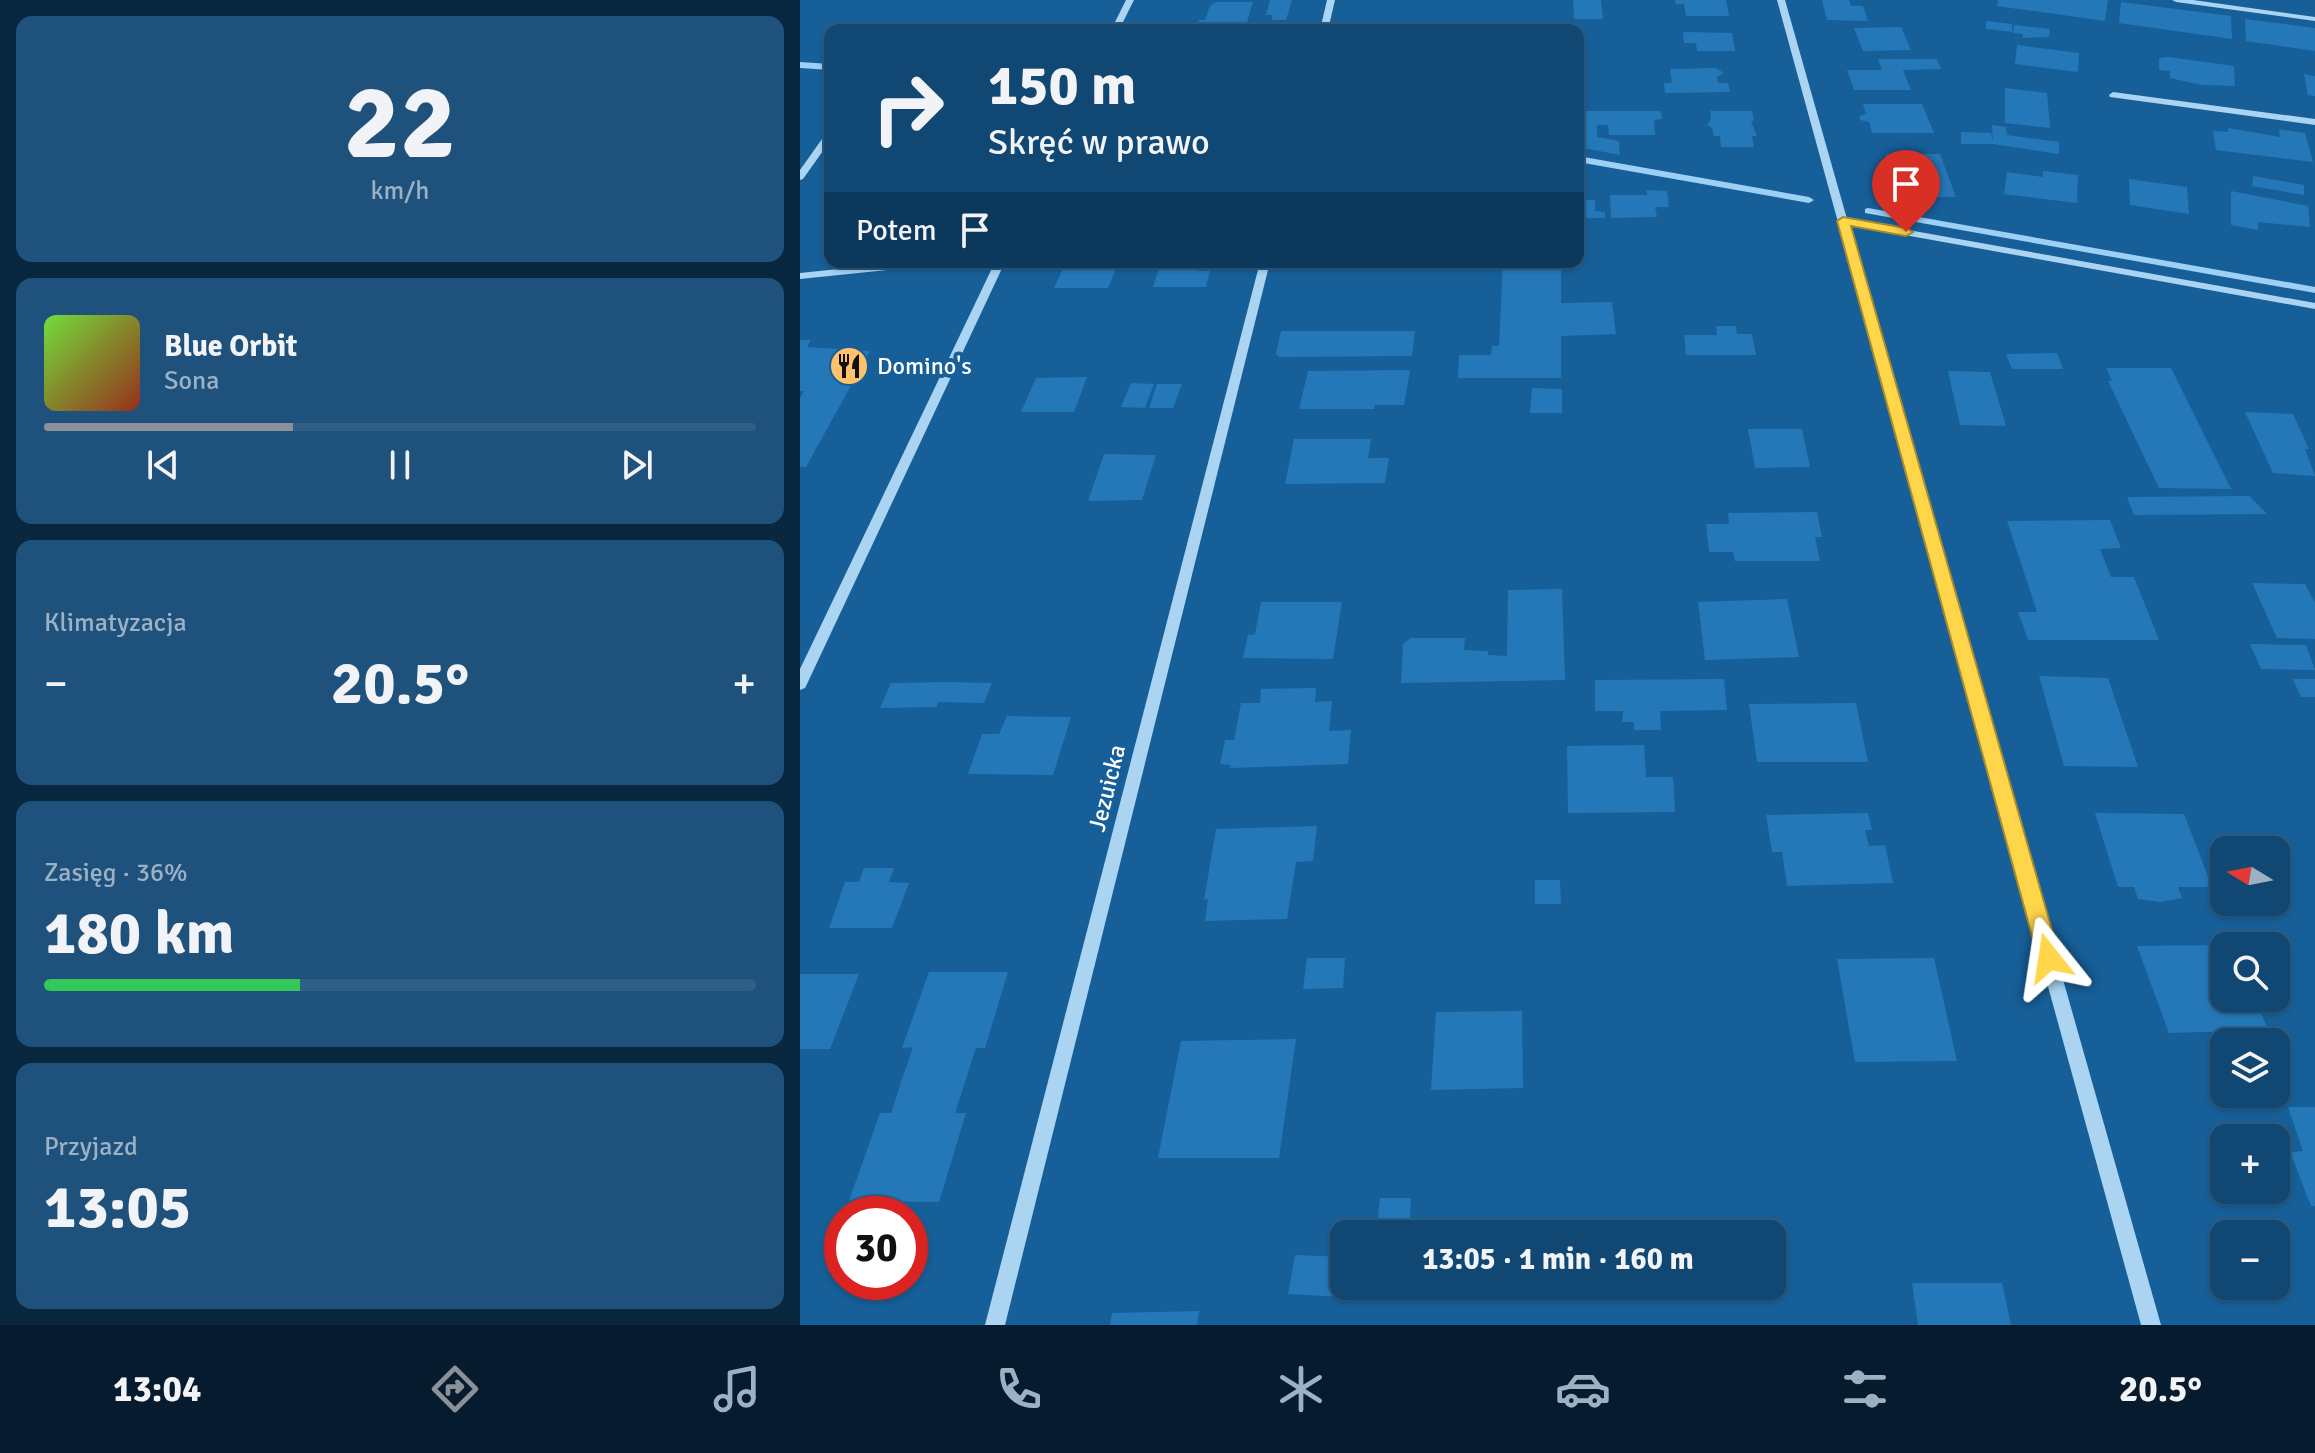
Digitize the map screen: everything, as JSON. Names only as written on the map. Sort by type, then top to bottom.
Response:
[{"type":"street","points":[[1118,24],[1130,0]]},
{"type":"street","points":[[1325,24],[1331,0]]},
{"type":"street","points":[[1781,0],[2151,1325]]},
{"type":"street","points":[[2176,0],[2315,19]]},
{"type":"street","points":[[2113,95],[2315,122]]},
{"type":"street","points":[[800,177],[824,143]]},
{"type":"street","points":[[1843,221],[2315,306]]},
{"type":"street","points":[[800,276],[878,268]]},
{"type":"street","points":[[800,684],[997,268]]},
{"type":"street","name":"Jezuicka","points":[[995,1325],[1263,268]]},
{"type":"shaded area","points":[[1349,23],[1557,24],[1349,24]]},
{"type":"building","points":[[1270,0],[1292,0],[1286,20],[1271,20],[1273,15],[1266,15]]},
{"type":"building","points":[[1573,0],[1601,0],[1603,19],[1574,19]]},
{"type":"building","points":[[1675,0],[1726,0],[1729,16],[1686,16],[1684,4],[1676,4]]},
{"type":"building","points":[[1822,0],[1849,0],[1851,6],[1863,6],[1868,21],[1827,20]]},
{"type":"building","points":[[1998,0],[2108,0],[2105,21],[1997,6]]},
{"type":"building","points":[[1216,2],[1253,2],[1246,24],[1197,24],[1199,20],[1205,20],[1210,6]]},
{"type":"building","points":[[2121,2],[2231,16],[2232,39],[2119,23]]},
{"type":"building","points":[[2245,19],[2315,28],[2315,51],[2246,41]]},
{"type":"building","points":[[1986,21],[2012,24],[2012,32],[1986,29]]},
{"type":"building","points":[[2014,25],[2050,29],[2049,37],[2023,38],[2023,34],[2013,33]]},
{"type":"building","points":[[1901,27],[1911,50],[1863,51],[1854,28]]},
{"type":"building","points":[[1683,32],[1732,33],[1735,51],[1697,51],[1696,43],[1684,43]]},
{"type":"building","points":[[2017,45],[2079,53],[2078,72],[2015,64]]},
{"type":"building","points":[[2159,58],[2234,66],[2235,86],[2202,85],[2170,78],[2170,71],[2159,70]]},
{"type":"building","points":[[1878,59],[1937,59],[1941,69],[1903,70],[1911,90],[1854,90],[1847,70],[1882,70]]},
{"type":"building","points":[[1716,68],[1724,73],[1717,77],[1718,83],[1728,83],[1730,92],[1665,93],[1664,83],[1672,83],[1670,69]]},
{"type":"building","points":[[2304,74],[2315,76],[2315,96],[2308,95]]},
{"type":"building","points":[[2005,88],[2047,93],[2050,128],[2005,123]]},
{"type":"building","points":[[1863,104],[1922,104],[1934,133],[1872,133],[1869,122],[1860,120],[1859,116],[1866,114]]},
{"type":"building","points":[[1584,111],[1661,111],[1662,119],[1654,120],[1655,135],[1609,135],[1608,125],[1597,125],[1597,137],[1619,141],[1620,155],[1584,148]]},
{"type":"building","points":[[1710,111],[1752,111],[1754,121],[1751,121],[1757,136],[1752,136],[1754,147],[1721,147],[1720,136],[1714,136],[1712,128],[1707,125],[1711,119]]},
{"type":"building","points":[[1992,125],[2006,127],[2007,135],[2059,142],[2059,154],[1993,144],[1961,144],[1961,132],[1991,133],[1993,141]]},
{"type":"building","points":[[2228,128],[2280,137],[2279,129],[2305,133],[2313,162],[2216,150],[2213,131],[2228,132]]},
{"type":"building","points":[[1886,154],[1940,154],[1956,197],[1900,197],[1896,185],[1890,185],[1884,166],[1890,166]]},
{"type":"building","points":[[2043,171],[2078,175],[2077,203],[2004,194],[2007,172],[2043,177]]},
{"type":"building","points":[[2253,176],[2304,185],[2304,195],[2252,186]]},
{"type":"building","points":[[2129,179],[2187,187],[2189,214],[2130,205]]},
{"type":"building","points":[[1646,190],[1667,191],[1669,207],[1655,207],[1657,217],[1611,218],[1610,195],[1647,195]]},
{"type":"building","points":[[2231,191],[2308,206],[2310,227],[2258,222],[2258,230],[2231,225]]},
{"type":"building","points":[[1584,200],[1595,200],[1595,211],[1605,212],[1605,218],[1584,218]]},
{"type":"building","points":[[1063,268],[1116,268],[1108,288],[1054,288]]},
{"type":"building","points":[[1159,268],[1210,271],[1206,287],[1153,287]]},
{"type":"building","points":[[1503,268],[1561,268],[1561,303],[1612,302],[1616,334],[1561,336],[1561,378],[1458,378],[1459,355],[1491,355],[1492,346],[1499,346]]},
{"type":"building","points":[[1716,326],[1736,326],[1737,334],[1752,334],[1756,355],[1686,355],[1684,335],[1717,335]]},
{"type":"building","points":[[1281,331],[1415,331],[1412,356],[1279,357],[1276,354]]},
{"type":"building","points":[[800,340],[811,340],[807,347],[870,351],[806,467],[800,467],[800,398],[804,391],[800,391]]},
{"type":"building","points":[[2057,353],[2063,369],[2012,369],[2006,354]]},
{"type":"building","points":[[2106,368],[2171,368],[2231,489],[2159,488],[2108,381],[2112,381]]},
{"type":"building","points":[[1410,370],[1404,405],[1375,405],[1374,409],[1299,409],[1308,371]]},
{"type":"building","points":[[1948,371],[1990,372],[2006,426],[1960,425]]},
{"type":"building","points":[[1087,377],[1074,412],[1021,412],[1036,378]]},
{"type":"building","points":[[1131,383],[1154,384],[1145,408],[1121,407]]},
{"type":"building","points":[[1157,384],[1182,384],[1173,408],[1149,408]]},
{"type":"building","points":[[1532,388],[1562,389],[1562,413],[1530,413]]},
{"type":"building","points":[[2245,412],[2293,414],[2309,449],[2305,449],[2315,476],[2273,473]]},
{"type":"building","points":[[1748,429],[1802,429],[1810,467],[1755,468]]},
{"type":"building","points":[[1294,439],[1371,439],[1368,458],[1389,458],[1385,483],[1285,484]]},
{"type":"building","points":[[1104,454],[1156,455],[1142,500],[1088,501]]},
{"type":"building","points":[[2249,496],[2267,514],[2134,515],[2127,497]]},
{"type":"building","points":[[1817,512],[1822,537],[1815,537],[1820,561],[1735,561],[1733,552],[1709,552],[1706,524],[1729,524],[1728,513]]},
{"type":"building","points":[[2110,520],[2121,548],[2100,549],[2111,577],[2134,577],[2159,640],[2028,640],[2018,612],[2037,612],[2007,521]]},
{"type":"building","points":[[2252,583],[2305,584],[2315,603],[2315,639],[2277,638]]},
{"type":"building","points":[[1562,589],[1565,680],[1401,683],[1403,644],[1411,638],[1465,638],[1464,650],[1507,656],[1508,590]]},
{"type":"building","points":[[1787,599],[1799,657],[1705,660],[1698,602]]},
{"type":"building","points":[[1261,602],[1342,602],[1333,659],[1243,658],[1248,635],[1255,634]]},
{"type":"building","points":[[2250,644],[2306,645],[2315,670],[2261,669]]},
{"type":"building","points":[[2039,676],[2108,678],[2138,767],[2064,766]]},
{"type":"building","points":[[1724,679],[1727,710],[1660,711],[1661,730],[1634,730],[1634,722],[1622,722],[1623,711],[1595,711],[1595,680]]},
{"type":"building","points":[[2293,679],[2315,679],[2315,697],[2301,697]]},
{"type":"building","points":[[891,683],[992,683],[984,703],[938,702],[937,707],[880,708]]},
{"type":"building","points":[[1316,688],[1315,702],[1332,701],[1329,731],[1351,730],[1348,764],[1230,768],[1230,765],[1220,764],[1225,740],[1234,740],[1241,703],[1260,703],[1261,689]]},
{"type":"building","points":[[1856,703],[1868,762],[1757,762],[1749,704]]},
{"type":"building","points":[[1007,716],[1071,717],[1053,775],[968,774],[982,734],[999,734]]},
{"type":"building","points":[[1644,745],[1646,777],[1673,777],[1675,812],[1568,813],[1567,746]]},
{"type":"building","points":[[1868,813],[1872,830],[1865,830],[1869,846],[1885,845],[1893,883],[1787,886],[1782,852],[1772,852],[1766,815]]},
{"type":"building","points":[[2095,813],[2184,814],[2210,887],[2178,887],[2182,898],[2160,902],[2138,899],[2134,887],[2118,887]]},
{"type":"building","points":[[1317,826],[1313,861],[1296,862],[1287,919],[1205,921],[1208,899],[1204,900],[1216,829]]},
{"type":"building","points":[[864,868],[894,868],[889,882],[909,883],[892,928],[829,928],[845,882],[859,882]]},
{"type":"building","points":[[1535,880],[1560,880],[1561,904],[1535,904]]},
{"type":"building","points":[[2210,945],[2210,1012],[2261,1012],[2267,1028],[2210,1028],[2210,1032],[2169,1033],[2137,946]]},
{"type":"building","points":[[1307,958],[1345,958],[1343,988],[1303,989]]},
{"type":"building","points":[[1934,958],[1957,1061],[1855,1062],[1837,959]]},
{"type":"building","points":[[929,972],[1008,972],[985,1048],[976,1048],[955,1113],[966,1113],[939,1202],[928,1202],[928,1196],[851,1196],[880,1113],[891,1113],[913,1047],[902,1048]]},
{"type":"building","points":[[800,974],[859,974],[830,1049],[800,1049]]},
{"type":"building","points":[[1522,1011],[1523,1088],[1431,1090],[1436,1012]]},
{"type":"building","points":[[1296,1039],[1279,1158],[1158,1158],[1181,1041]]},
{"type":"building","points":[[2290,1107],[2315,1107],[2315,1206],[2311,1206],[2290,1152],[2303,1151]]},
{"type":"building","points":[[1380,1198],[1411,1198],[1410,1220],[1378,1220]]},
{"type":"building","points":[[1295,1255],[1330,1256],[1330,1296],[1288,1294]]},
{"type":"building","points":[[1912,1283],[2002,1283],[2011,1325],[1918,1325]]},
{"type":"building","points":[[1199,1311],[1197,1325],[1110,1325],[1112,1313]]},
{"type":"waterway","points":[[800,65],[824,67]]},
{"type":"waterway","points":[[1584,160],[1809,200]]},
{"type":"waterway","points":[[1868,211],[2315,290]]},
{"type":"place","name":"Domino's","points":[[849,366]]},
{"type":"route","points":[[1906,232],[1843,221],[2049,958]]}]
